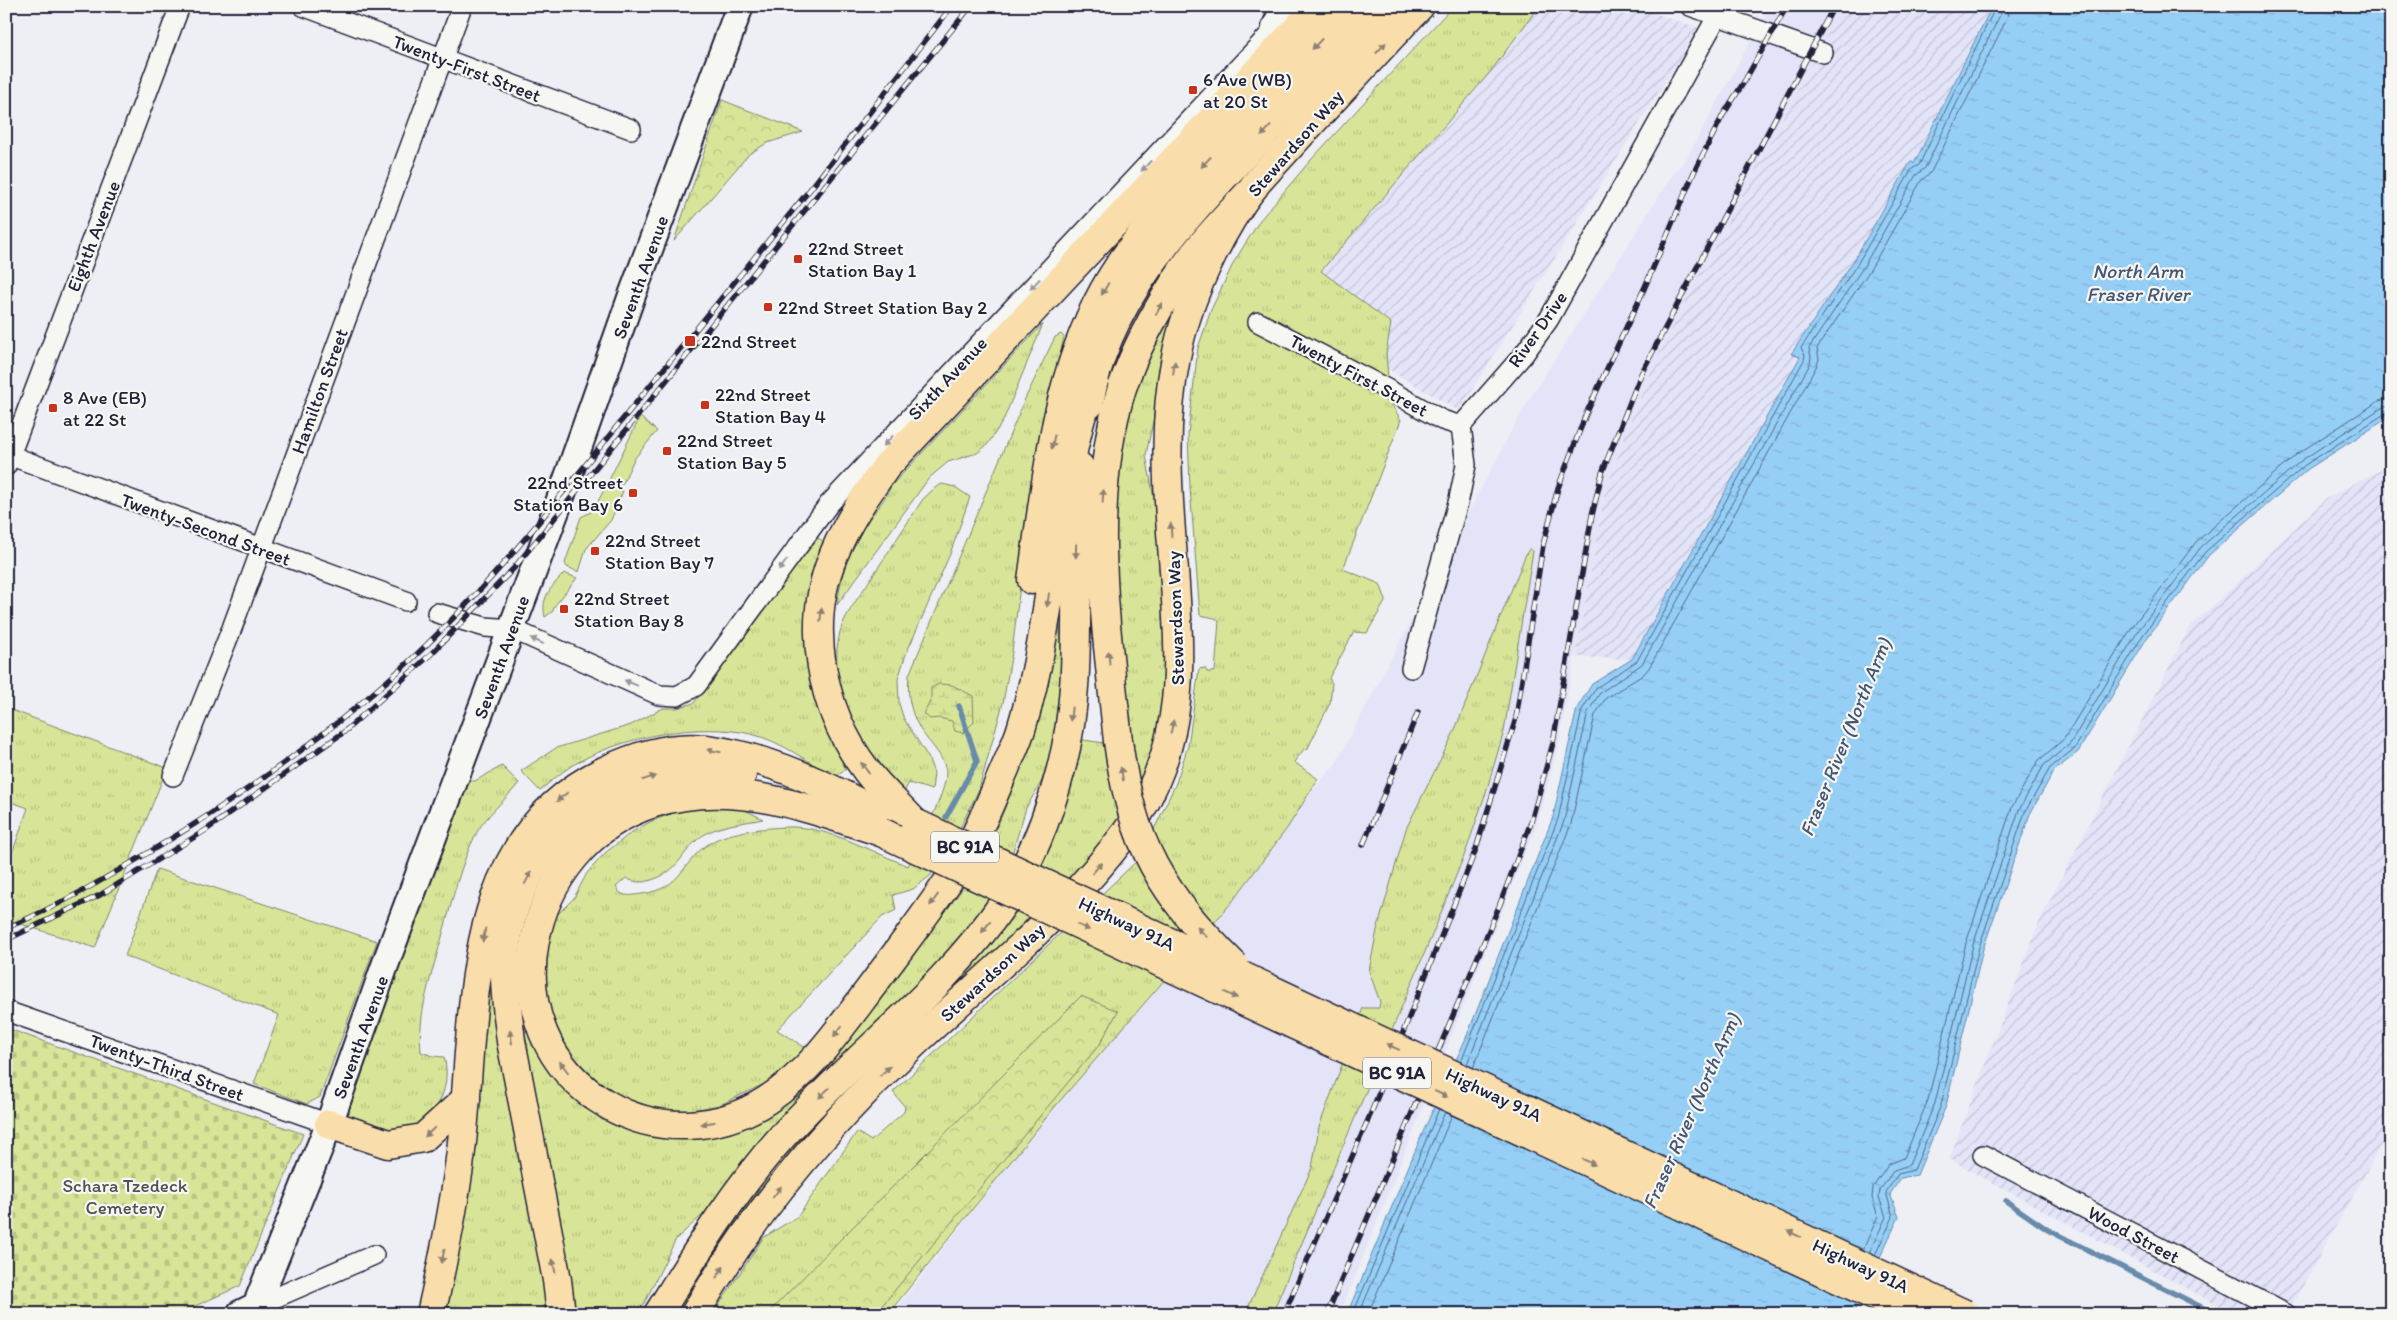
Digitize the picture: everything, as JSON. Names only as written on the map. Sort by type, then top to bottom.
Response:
[{"type":"main road","points":[[896,819],[843,734],[824,678],[820,654],[823,592],[833,556],[850,520],[886,467],[1318,6]]},
{"type":"main road","points":[[986,814],[1010,727],[1050,454],[1060,408],[1075,356],[1088,325],[1103,292],[1121,264],[1167,204],[1340,19],[1348,6]]},
{"type":"main road","name":"Stewardson Way","points":[[658,1314],[721,1214],[758,1165],[804,1113],[924,996],[979,935],[1006,900],[1036,844],[1053,796],[1068,737],[1074,671],[1077,498],[1092,381],[1114,325],[1144,275],[1182,223],[1383,6]]},
{"type":"main road","name":"Stewardson Way","points":[[695,1314],[748,1231],[823,1135],[874,1081],[1002,966],[1061,908],[1138,815],[1162,763],[1172,727],[1178,691],[1180,652],[1168,490],[1167,449],[1169,412],[1176,356],[1193,299],[1210,262],[1254,187],[1420,6]]},
{"type":"main road","points":[[1249,979],[1191,921],[1158,875],[1138,833],[1129,804],[1118,742],[1109,660],[1102,543],[1103,492],[1110,439],[1123,387],[1136,355],[1179,275],[1214,231],[1254,187]]},
{"type":"main road","points":[[896,819],[744,795],[701,794],[654,803],[625,816],[598,832],[576,854],[558,878],[545,903],[531,956],[531,985],[535,1009],[543,1032],[555,1054],[570,1074],[608,1106],[634,1117],[662,1124],[692,1125],[723,1120],[765,1101],[788,1085],[833,1038],[951,877],[986,814],[1021,729],[1046,615],[1078,423],[1092,381]]},
{"type":"main road","points":[[431,1314],[458,1179],[478,965],[486,919],[504,872],[523,839],[544,812],[567,793],[592,777],[647,754],[676,749],[704,749],[761,760],[896,819]]},
{"type":"main road","points":[[561,1314],[557,1280],[511,1041],[507,999],[508,939],[526,881],[544,852],[560,832],[581,812],[604,796],[656,775],[703,769],[728,770],[779,784],[836,808],[896,819]]},
{"type":"main road","name":"Highway 91A","points":[[896,819],[1249,979],[1965,1314]]},
{"type":"main road","name":"Highway 91A","points":[[896,819],[1913,1314]]},
{"type":"main road","points":[[329,1124],[388,1144],[423,1138],[466,1099]]},
{"type":"street","name":"Eighth Avenue","points":[[8,459],[180,6]]},
{"type":"street","name":"Twenty-First Street","points":[[303,6],[631,129]]},
{"type":"street","name":"Hamilton Street","points":[[173,776],[261,550],[462,6]]},
{"type":"street","name":"Seventh Avenue","points":[[250,1311],[329,1124],[389,954],[512,629],[631,298],[740,6]]},
{"type":"street","name":"Sixth Avenue","points":[[512,629],[659,695],[677,696],[696,686],[703,679],[759,598],[829,504],[1280,17],[1296,6]]},
{"type":"street","points":[[1690,6],[1721,11],[1823,53]]},
{"type":"street","name":"River Drive","points":[[1461,426],[1524,354],[1549,319],[1721,11]]},
{"type":"street","name":"Twenty First Street","points":[[1258,322],[1388,388],[1442,420],[1461,426]]},
{"type":"street","points":[[1411,668],[1459,499],[1466,465],[1461,426]]},
{"type":"street","name":"Twenty-Second Street","points":[[8,459],[406,602]]},
{"type":"street","points":[[437,613],[484,627],[512,629]]},
{"type":"street","name":"Twenty-Third Street","points":[[6,1011],[329,1124]]},
{"type":"street","name":"Wood Street","points":[[1983,1155],[2286,1314]]},
{"type":"street","points":[[250,1311],[374,1255]]},
{"type":"shaded area","points":[[1501,6],[1634,6],[1699,28],[1459,411],[1252,289]]},
{"type":"shaded area","points":[[1770,6],[1842,6],[1663,344],[1628,426],[1605,493],[1558,748],[1536,826],[1340,1314],[892,1314],[1127,1015],[1336,763],[1522,411],[1673,174],[1686,159]]},
{"type":"shaded area","points":[[1842,6],[1992,6],[1914,164],[1911,161],[1854,260],[1791,353],[1801,357],[1632,659],[1575,657],[1605,493],[1628,426],[1663,344]]},
{"type":"shaded area","points":[[2391,464],[2391,1128],[2287,1314],[2234,1314],[1949,1159],[2040,920],[2189,628],[2327,498]]},
{"type":"green space","points":[[1453,6],[1539,6],[1491,71],[1321,271],[1391,323],[1386,353],[1390,402],[1401,420],[1343,569],[1380,584],[1386,600],[1367,633],[1354,632],[1329,678],[1332,683],[1330,703],[1307,750],[1305,748],[1294,762],[1318,779],[1288,827],[1232,902],[1058,1103],[888,1314],[713,1314],[763,1238],[798,1216],[857,1132],[871,1141],[904,1112],[905,1107],[893,1092],[1141,857],[1176,783],[1188,746],[1199,669],[1205,668],[1207,672],[1215,672],[1219,621],[1215,618],[1200,615],[1190,488],[1188,434],[1198,348],[1211,310],[1234,262],[1260,220],[1310,161]]},
{"type":"green space","points":[[722,100],[803,132],[767,143],[749,154],[674,241]]},
{"type":"green space","points":[[1043,324],[1003,421],[987,445],[977,453],[948,462],[929,478],[837,605],[842,576],[851,549],[860,531],[881,504],[891,486]]},
{"type":"green space","points":[[1162,324],[1172,329],[1146,455],[1158,521],[1168,686],[1150,769],[1098,853],[979,974],[684,1314],[669,1314],[747,1196],[821,1111],[1057,820],[1083,740],[1105,743],[1119,629],[1114,537],[1120,456],[1128,412],[1138,381]]},
{"type":"green space","points":[[1061,334],[1064,337],[1055,378],[1022,569],[1012,652],[1003,703],[979,789],[960,828],[930,876],[913,889],[893,895],[896,910],[882,917],[777,1030],[806,1048],[785,1068],[764,1084],[720,1105],[687,1111],[656,1108],[621,1097],[595,1081],[575,1062],[557,1030],[545,996],[548,942],[556,916],[574,898],[587,873],[605,853],[632,832],[650,822],[680,810],[698,807],[735,805],[763,819],[727,826],[707,833],[692,845],[668,872],[645,882],[626,878],[616,887],[620,893],[631,895],[656,891],[674,880],[700,850],[710,843],[727,835],[773,828],[792,827],[821,831],[908,866],[937,806],[946,773],[942,760],[922,733],[913,715],[908,689],[909,675],[1025,399],[1055,337]]},
{"type":"green space","points":[[640,417],[657,431],[634,459],[622,485],[609,480]]},
{"type":"green space","points":[[942,484],[955,487],[970,497],[950,554],[906,654],[898,679],[899,704],[904,719],[928,757],[934,773],[932,790],[909,783],[904,792],[875,759],[851,720],[838,677],[837,654],[840,632],[851,608],[923,499]]},
{"type":"green space","points":[[606,486],[623,491],[611,520],[586,549],[579,572],[567,567],[565,563],[581,517],[593,511]]},
{"type":"green space","points":[[818,538],[823,541],[813,571],[807,601],[805,629],[807,657],[812,685],[821,713],[846,769],[836,777],[784,747],[762,737],[730,731],[709,730],[686,731],[641,738],[599,752],[574,764],[540,791],[521,771],[556,748],[631,725],[663,708],[677,708],[694,703],[729,651]]},
{"type":"green space","points":[[1530,548],[1533,551],[1504,731],[1466,851],[1272,1314],[1245,1314],[1312,1168],[1319,1127],[1363,1008],[1379,1008],[1380,1002],[1369,971],[1377,930],[1406,829],[1454,732]]},
{"type":"green space","points":[[564,573],[577,578],[554,607],[553,611],[545,617],[544,604],[548,593]]},
{"type":"green space","points":[[1057,621],[1060,627],[1062,664],[1053,745],[1043,779],[1026,808],[1012,854],[987,904],[941,959],[733,1174],[709,1209],[676,1239],[639,1314],[575,1314],[564,1243],[523,1033],[528,1029],[536,1051],[557,1082],[602,1120],[663,1139],[700,1137],[725,1132],[890,985],[960,892],[998,825],[1015,783],[1024,757]]},
{"type":"green space","points":[[939,684],[952,685],[973,696],[974,722],[963,733],[955,731],[952,721],[939,718],[930,719],[924,714],[931,699],[931,688]]},
{"type":"green space","points":[[6,708],[167,768],[95,948],[6,919],[6,871],[28,808],[6,800]]},
{"type":"green space","points":[[502,766],[519,783],[486,819],[471,844],[457,882],[431,977],[421,1022],[421,1052],[444,1057],[446,1081],[443,1093],[438,1104],[423,1122],[401,1132],[384,1130],[351,1121],[346,1115],[350,1112],[348,1102],[469,781],[475,781]]},
{"type":"green space","points":[[157,869],[377,941],[320,1097],[307,1104],[254,1084],[279,1015],[125,956]]},
{"type":"green space","points":[[495,992],[551,1314],[442,1314],[488,993]]},
{"type":"green space","points":[[1081,996],[1118,1011],[1100,1044],[875,1314],[767,1314]]},
{"type":"green space","name":"Schara Tzedeck Cemetery","points":[[6,1028],[303,1134],[240,1286],[177,1314],[6,1314]]},
{"type":"water","name":"North Arm Fraser River","points":[[1992,6],[2391,6],[2391,416],[2308,469],[2209,555],[2147,638],[2078,752],[2054,771],[2030,814],[1983,949],[1946,1106],[1917,1175],[1901,1178],[1890,1194],[1899,1217],[1853,1314],[1347,1314],[1423,1132],[1466,1038],[1553,817],[1577,708],[1592,684],[1632,659],[1800,357],[1791,354],[1854,260],[1911,161],[1914,164]]},
{"type":"waterway","points":[[946,817],[977,761],[959,706]]},
{"type":"waterway","points":[[2006,1201],[2048,1230],[2215,1314]]},
{"type":"railway","points":[[6,928],[42,912],[95,884],[180,833],[246,790],[342,719],[402,668],[437,635],[534,528],[812,187],[952,6]]},
{"type":"railway","points":[[6,940],[100,895],[206,830],[344,732],[430,655],[514,568],[971,6]]},
{"type":"railway","points":[[1284,1314],[1371,1113],[1476,849],[1516,718],[1543,545],[1558,488],[1586,414],[1644,289],[1695,170],[1723,115],[1787,6]]},
{"type":"railway","points":[[1327,1314],[1500,904],[1531,822],[1553,743],[1592,515],[1602,473],[1641,374],[1834,6]]},
{"type":"railway","points":[[1363,845],[1418,712]]},
{"type":"place","name":"6 Ave (WB) at 20 St","points":[[1193,90]]},
{"type":"place","name":"22nd Street Station Bay 1","points":[[798,259]]},
{"type":"place","name":"22nd Street Station Bay 2","points":[[768,307]]},
{"type":"place","name":"22nd Street","points":[[690,341]]},
{"type":"place","name":"22nd Street Station Bay 4","points":[[705,405]]},
{"type":"place","name":"8 Ave (EB) at 22 St","points":[[53,408]]},
{"type":"place","name":"22nd Street Station Bay 5","points":[[667,451]]},
{"type":"place","name":"22nd Street Station Bay 6","points":[[633,493]]},
{"type":"place","name":"22nd Street Station Bay 7","points":[[595,551]]},
{"type":"place","name":"22nd Street Station Bay 8","points":[[564,609]]},
{"type":"water label","name":"Fraser River (North Arm)","points":[[1845,737]]},
{"type":"water label","name":"Fraser River (North Arm)","points":[[1691,1111]]}]
